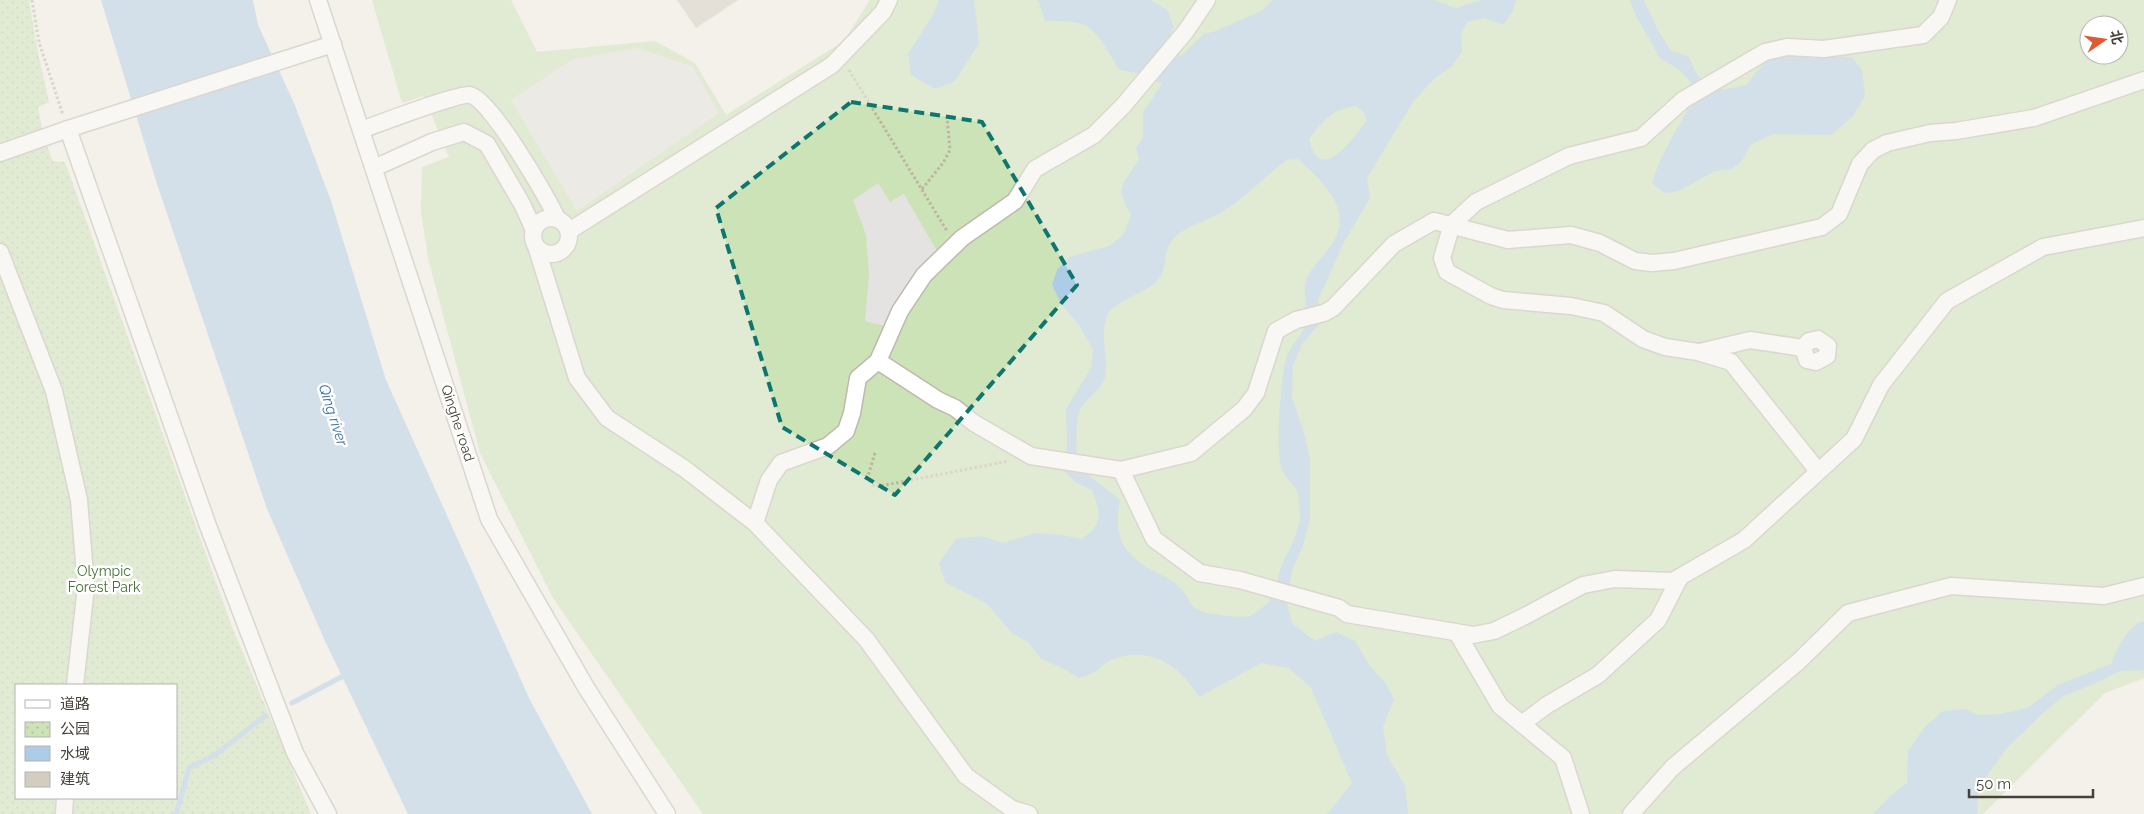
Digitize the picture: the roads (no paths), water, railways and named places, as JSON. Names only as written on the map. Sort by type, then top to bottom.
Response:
[{"type":"street","name":"Qinghe road","points":[[318,0],[489,519],[587,689],[667,814]]},
{"type":"street","points":[[570,231],[832,64],[883,12],[889,0]]},
{"type":"street","points":[[756,523],[769,480],[781,463],[828,446],[846,431],[852,413],[858,378],[878,362],[900,311],[924,275],[962,238],[1015,201],[1035,169],[1094,135],[1123,106],[1186,31],[1207,0]]},
{"type":"street","points":[[1818,471],[1731,362],[1698,352],[1665,347],[1643,339],[1604,313],[1571,306],[1503,300],[1447,272],[1442,258],[1452,224],[1476,202],[1569,156],[1642,138],[1683,100],[1765,52],[1786,47],[1824,49],[1924,35],[1941,17],[1948,0]]},
{"type":"street","points":[[0,153],[68,129],[333,44]]},
{"type":"street","points":[[878,362],[938,400],[956,408],[974,423],[1031,456],[1121,470],[1191,453],[1244,409],[1256,393],[1276,331],[1296,320],[1324,313],[1333,308],[1394,244],[1434,221],[1452,224],[1508,240],[1572,235],[1600,243],[1635,261],[1652,263],[1674,261],[1822,227],[1839,214],[1860,164],[1873,150],[1887,143],[1930,133],[1956,131],[2034,118],[2144,80]]},
{"type":"street","points":[[361,130],[452,98],[470,94],[481,100],[505,133],[542,188],[558,218]]},
{"type":"street","points":[[68,129],[208,526],[295,753],[328,814]]},
{"type":"street","points":[[374,168],[432,142],[464,132],[487,144],[522,204],[534,230]]},
{"type":"street","points":[[536,246],[546,254],[559,253],[568,244],[570,231],[563,221],[552,217],[541,220],[534,230],[533,236],[536,246],[577,378],[607,418],[685,470],[756,523],[866,638],[966,776],[1012,809],[1029,814]]},
{"type":"street","points":[[1121,470],[1154,539],[1200,573],[1240,580],[1339,608],[1347,614],[1473,635],[1494,630],[1525,616],[1583,585],[1615,580],[1673,581],[1744,540],[1854,438],[1881,385],[1947,301],[2043,246],[2144,228]]},
{"type":"street","points":[[0,252],[54,391],[79,500],[86,588],[75,684]]},
{"type":"street","points":[[1698,352],[1750,340],[1803,348]]},
{"type":"street","points":[[1523,724],[1547,704],[1598,674],[1658,620],[1680,577]]},
{"type":"street","points":[[1631,814],[1673,767],[1798,662],[1848,613],[1952,586],[2104,596],[2144,586]]},
{"type":"street","points":[[1457,633],[1500,706],[1563,758],[1580,814]]},
{"type":"street","points":[[64,814],[65,799]]},
{"type":"water","name":"Qing river","points":[[101,0],[253,0],[258,25],[294,103],[331,201],[386,380],[530,700],[592,814],[408,814],[325,641],[267,509],[156,181]]},
{"type":"water","points":[[939,0],[974,0],[979,43],[955,81],[935,89],[911,75],[908,54],[934,13]]},
{"type":"water","points":[[1036,0],[1151,0],[1168,11],[1174,27],[1165,45],[1181,56],[1204,34],[1216,31],[1261,11],[1273,0],[1434,0],[1456,8],[1482,0],[1516,0],[1513,11],[1503,25],[1484,18],[1467,22],[1461,35],[1462,52],[1452,66],[1434,79],[1413,102],[1367,178],[1370,198],[1343,244],[1318,300],[1321,322],[1302,344],[1293,366],[1292,398],[1304,433],[1310,460],[1310,518],[1303,546],[1293,568],[1286,599],[1292,623],[1315,641],[1336,632],[1355,641],[1369,665],[1384,681],[1394,699],[1383,727],[1387,755],[1405,786],[1408,814],[1327,814],[1352,783],[1311,688],[1289,668],[1261,663],[1199,697],[1182,675],[1161,660],[1149,656],[1123,656],[1107,662],[1091,674],[1079,678],[1040,658],[1029,643],[1012,633],[987,604],[945,582],[939,563],[956,539],[981,536],[1003,543],[1036,533],[1082,539],[1094,528],[1099,517],[1099,511],[1092,490],[1075,482],[1064,471],[1067,443],[1066,409],[1091,368],[1093,350],[1079,325],[1062,305],[1052,285],[1057,270],[1069,257],[1109,246],[1124,234],[1131,215],[1123,198],[1123,186],[1139,159],[1136,148],[1143,137],[1143,112],[1162,84],[1142,74],[1120,70],[1101,41],[1088,27],[1073,22],[1045,21],[1039,2]],"holes":[[[1356,106],[1364,112],[1367,121],[1337,154],[1328,159],[1321,159],[1314,153],[1309,139],[1329,117],[1348,107]],[[1298,159],[1317,177],[1333,197],[1340,219],[1338,231],[1332,244],[1314,266],[1306,281],[1307,322],[1287,356],[1283,372],[1279,417],[1280,461],[1283,473],[1297,492],[1300,505],[1300,521],[1294,540],[1282,564],[1276,589],[1268,602],[1259,611],[1245,617],[1213,614],[1204,612],[1192,605],[1179,586],[1145,566],[1123,544],[1118,525],[1120,500],[1086,473],[1081,466],[1076,446],[1078,415],[1083,406],[1101,386],[1105,377],[1104,331],[1110,311],[1156,282],[1162,272],[1170,243],[1180,233],[1224,211],[1287,160]]]},
{"type":"water","points":[[1630,0],[1644,0],[1670,50],[1689,57],[1699,77],[1711,87],[1726,89],[1747,85],[1764,64],[1782,56],[1793,55],[1808,58],[1847,57],[1853,58],[1862,70],[1865,96],[1853,116],[1831,135],[1773,134],[1750,145],[1742,161],[1732,169],[1715,171],[1679,191],[1665,193],[1652,184],[1661,160],[1697,90],[1681,71],[1660,58],[1635,14]]},
{"type":"water","points":[[2144,621],[2144,670],[2120,671],[2063,696],[2006,749],[1984,780],[1978,793],[1977,814],[1873,814],[1890,796],[1907,783],[1908,751],[1924,728],[1943,711],[1965,709],[1978,715],[2001,714],[2027,708],[2058,685],[2111,664],[2127,632],[2138,623]]},
{"type":"waterway","points":[[292,703],[347,674]]},
{"type":"waterway","points":[[176,814],[189,768],[215,755],[265,716]]},
{"type":"park label","name":"Olympic Forest Park","points":[[104,580]]}]
